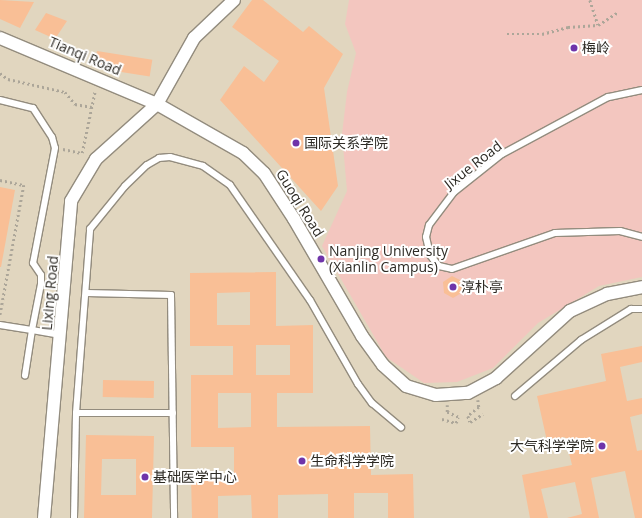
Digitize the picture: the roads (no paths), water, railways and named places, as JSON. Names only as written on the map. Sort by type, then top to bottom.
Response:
[{"type":"street","name":"Lixing Road","points":[[44,518],[62,335],[71,201],[96,159],[157,104],[194,38],[234,0]]},
{"type":"street","name":"Tianqi Road","points":[[0,38],[157,104]]},
{"type":"street","name":"Guoqi Road","points":[[157,104],[243,153],[264,173],[383,365],[406,386],[445,394],[474,390],[496,378],[570,311],[607,294],[642,287]]},
{"type":"lane","name":"Jixue Road","points":[[642,90],[608,97],[502,154],[454,192],[429,225],[426,237],[430,256],[439,266],[452,269],[555,233],[620,231],[642,237]]},
{"type":"lane","points":[[0,100],[33,108],[45,121],[55,148],[33,263],[41,275],[41,284],[25,375]]},
{"type":"lane","points":[[74,518],[76,413],[87,293],[90,229],[125,186],[159,158],[177,158],[203,166],[230,185],[246,205],[310,300],[358,384],[372,403],[401,427]]},
{"type":"lane","points":[[87,293],[171,295],[174,518]]},
{"type":"lane","points":[[515,396],[581,340],[631,309],[642,309]]},
{"type":"lane","points":[[0,325],[62,335]]},
{"type":"lane","points":[[76,413],[173,413]]},
{"type":"place","name":"梅岭","points":[[574,48]]},
{"type":"place","name":"国际关系学院","points":[[296,143]]},
{"type":"place","name":"Nanjing University (Xianlin Campus)","points":[[321,259]]},
{"type":"place","name":"淳朴亭","points":[[453,287]]},
{"type":"place","name":"大气科学学院","points":[[602,446]]},
{"type":"place","name":"生命科学学院","points":[[302,461]]},
{"type":"place","name":"基础医学中心","points":[[145,477]]}]
